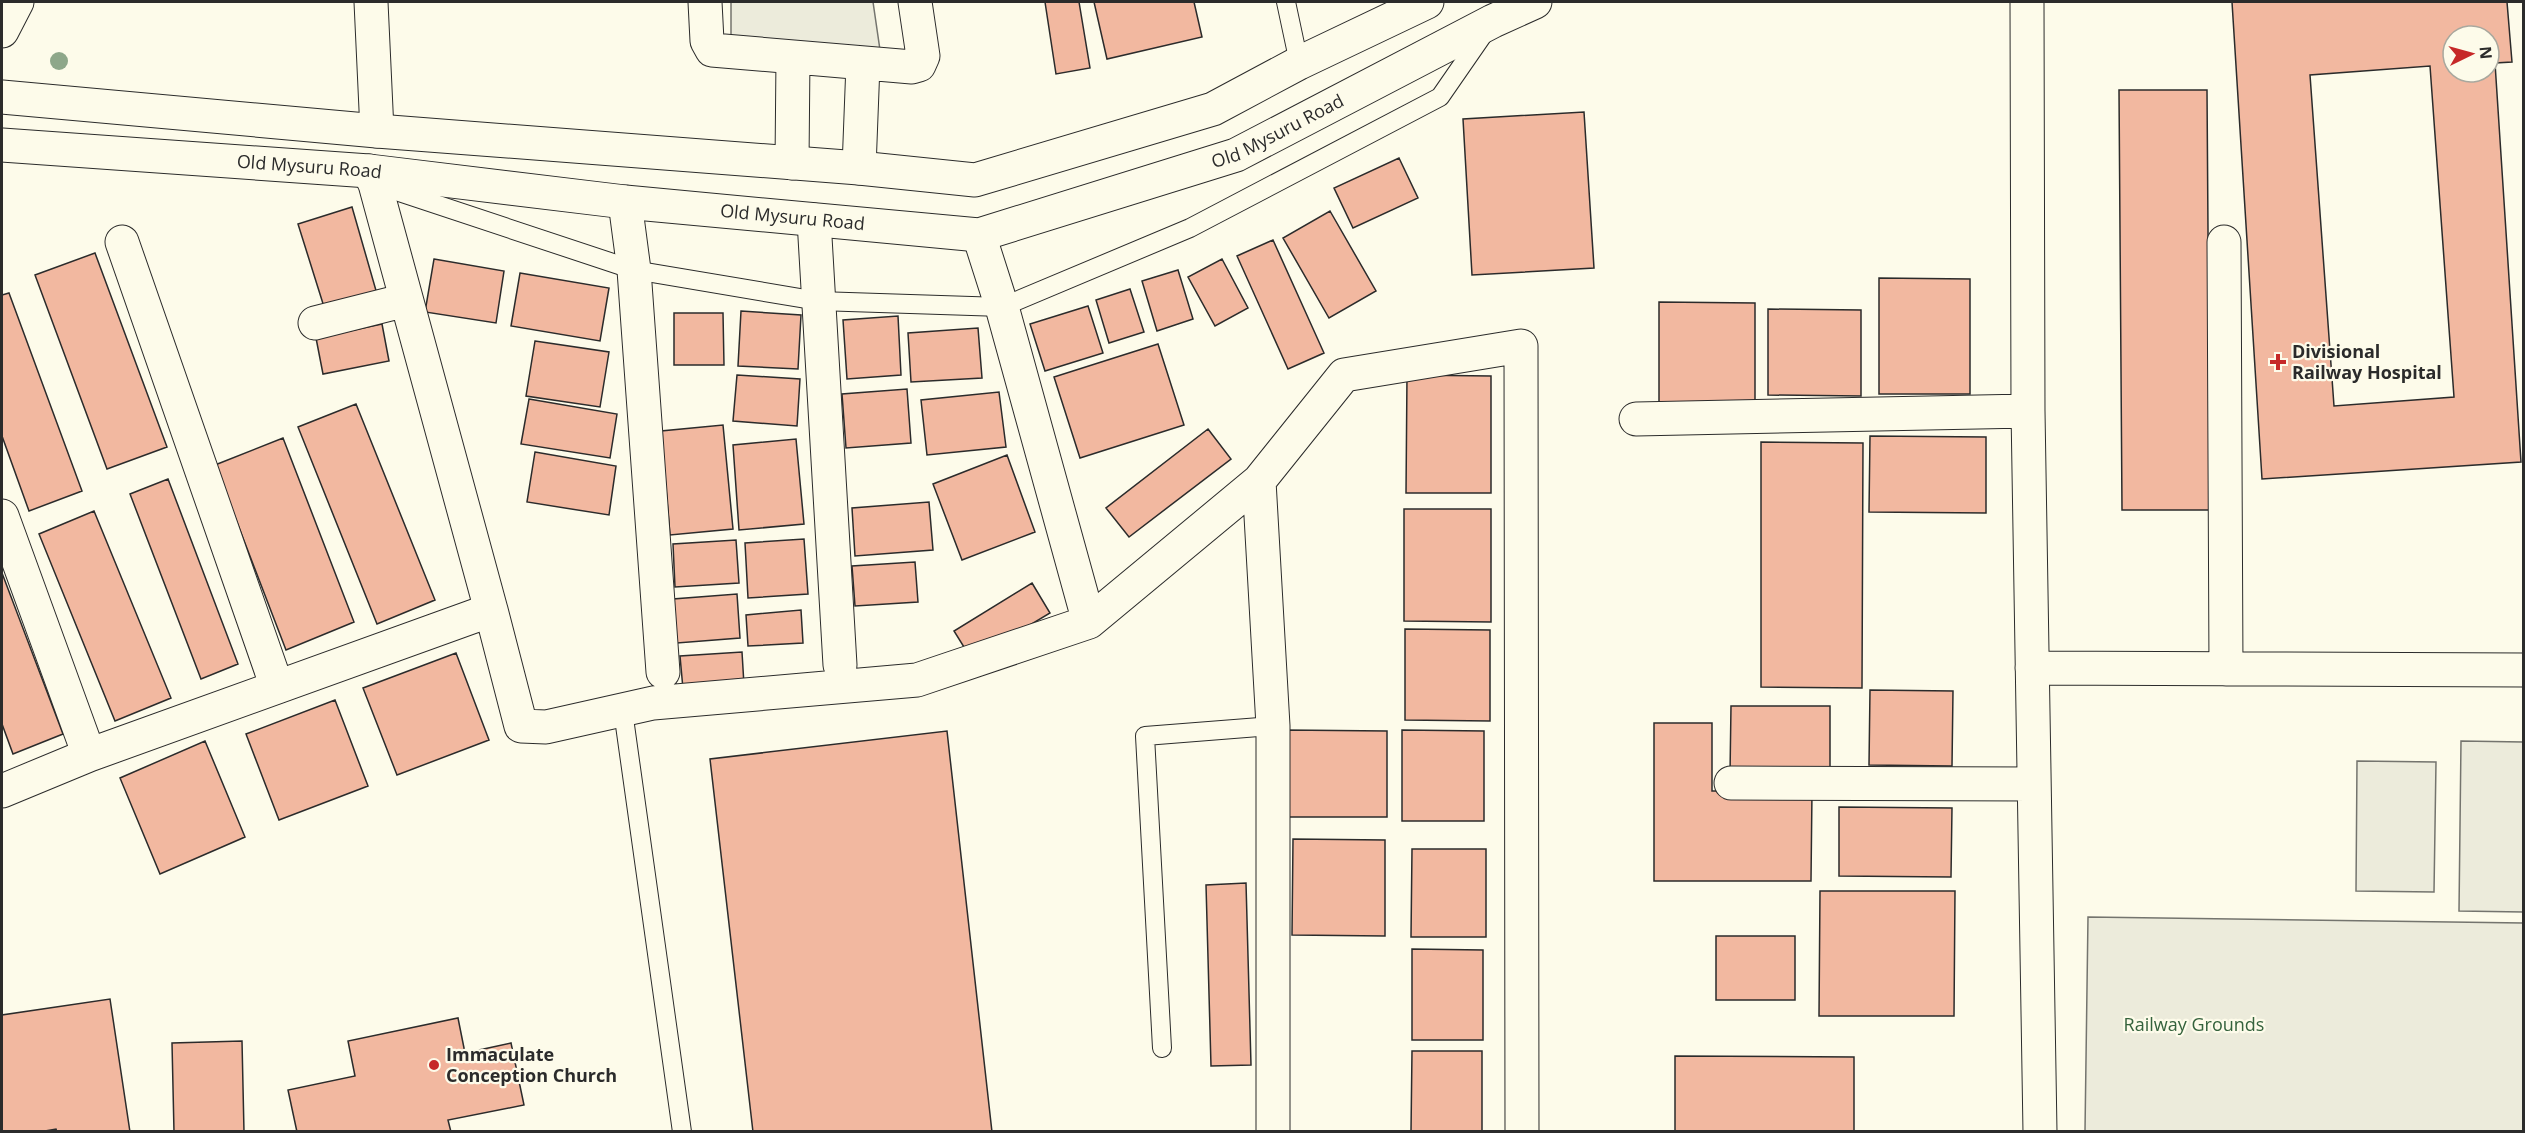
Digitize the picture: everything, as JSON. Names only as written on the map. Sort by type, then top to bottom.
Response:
[{"type":"street","points":[[2,31],[16,2]]},
{"type":"street","points":[[371,2],[377,131]]},
{"type":"street","points":[[705,2],[707,41],[712,50],[912,67],[920,65],[923,57],[915,2]]},
{"type":"street","points":[[2,96],[377,131],[859,168],[975,180],[1213,109],[1299,63],[1427,2]]},
{"type":"street","name":"Old Mysuru Road","points":[[2,145],[372,177],[979,235],[1236,155],[1493,21],[1535,2]]},
{"type":"street","points":[[2027,2],[2028,411],[2040,1131]]},
{"type":"street","points":[[792,163],[793,57]]},
{"type":"street","points":[[859,168],[863,64]]},
{"type":"street","points":[[372,177],[521,726],[546,728],[653,703],[917,680],[1089,622],[1259,481],[1344,375],[1521,346],[1522,1131]]},
{"type":"street","points":[[625,202],[634,270],[663,672]]},
{"type":"street","points":[[814,220],[840,665]]},
{"type":"street","points":[[979,235],[1002,307],[1089,622]]},
{"type":"street","points":[[122,242],[277,687]]},
{"type":"street","points":[[2224,242],[2226,669]]},
{"type":"street","points":[[315,323],[406,300]]},
{"type":"street","points":[[1636,419],[2028,411]]},
{"type":"street","points":[[1259,481],[1274,726],[1273,1131]]},
{"type":"street","points":[[2,516],[89,755]]},
{"type":"street","points":[[2,791],[89,755],[491,610]]},
{"type":"street","points":[[2032,668],[2523,670]]},
{"type":"street","points":[[1731,783],[2034,784]]},
{"type":"lane","points":[[1286,2],[1299,63]]},
{"type":"lane","points":[[372,177],[634,270],[818,301],[1002,307],[1190,228],[1440,97],[1493,21]]},
{"type":"lane","points":[[623,711],[682,1131]]},
{"type":"lane","points":[[1162,1048],[1146,736],[1274,726]]},
{"type":"green space","points":[[731,2],[873,2],[880,50],[731,36]]},
{"type":"green space","points":[[2461,741],[2523,742],[2523,912],[2459,911]]},
{"type":"green space","points":[[2357,761],[2436,762],[2434,892],[2356,891]]},
{"type":"green space","name":"Railway Grounds","points":[[2088,917],[2523,923],[2523,1131],[2085,1131]]},
{"type":"building","points":[[1045,2],[1079,2],[1090,68],[1056,74]]},
{"type":"building","points":[[1094,2],[1194,2],[1202,37],[1107,59]]},
{"type":"building","points":[[2232,2],[2507,2],[2512,62],[2501,63],[2501,24],[2441,24],[2441,84],[2496,84],[2521,462],[2262,479]],"holes":[[[2430,66],[2454,397],[2334,406],[2310,75]]]},
{"type":"building","points":[[2119,90],[2207,90],[2210,510],[2122,510]]},
{"type":"building","points":[[1584,112],[1594,268],[1472,275],[1463,119]]},
{"type":"building","points":[[1399,158],[1418,198],[1353,228],[1334,188]]},
{"type":"building","points":[[352,207],[377,294],[325,310],[298,224]]},
{"type":"building","points":[[1330,211],[1376,291],[1329,318],[1283,238]]},
{"type":"building","points":[[1273,240],[1324,353],[1288,369],[1237,256]]},
{"type":"building","points":[[95,253],[167,447],[107,469],[35,275]]},
{"type":"building","points":[[434,259],[504,271],[496,323],[425,312]]},
{"type":"building","points":[[1222,259],[1248,308],[1215,326],[1188,277]]},
{"type":"building","points":[[1178,270],[1193,319],[1157,331],[1142,281]]},
{"type":"building","points":[[520,273],[609,288],[600,341],[511,326]]},
{"type":"building","points":[[1879,278],[1970,279],[1970,394],[1879,394]]},
{"type":"building","points":[[1130,289],[1144,332],[1109,343],[1096,300]]},
{"type":"building","points":[[9,293],[82,491],[29,511],[2,436],[2,295]]},
{"type":"building","points":[[1659,302],[1755,303],[1755,403],[1659,402]]},
{"type":"building","points":[[1088,306],[1103,353],[1045,371],[1030,324]]},
{"type":"building","points":[[1768,309],[1861,310],[1861,396],[1768,395]]},
{"type":"building","points":[[741,311],[801,315],[798,369],[738,366]]},
{"type":"building","points":[[674,313],[723,313],[724,365],[674,365]]},
{"type":"building","points":[[898,316],[901,375],[847,379],[843,320]]},
{"type":"building","points":[[382,324],[389,361],[323,374],[316,338]]},
{"type":"building","points":[[978,328],[982,378],[911,382],[908,333]]},
{"type":"building","points":[[535,341],[609,352],[600,407],[526,396]]},
{"type":"building","points":[[1158,344],[1184,425],[1080,458],[1054,377]]},
{"type":"building","points":[[737,375],[800,379],[797,426],[733,421]]},
{"type":"building","points":[[1407,375],[1491,376],[1491,493],[1406,493]]},
{"type":"building","points":[[907,389],[911,443],[846,448],[842,394]]},
{"type":"building","points":[[999,392],[1006,447],[927,455],[921,400]]},
{"type":"building","points":[[529,399],[617,414],[610,458],[521,444]]},
{"type":"building","points":[[356,404],[435,600],[377,624],[298,427]]},
{"type":"building","points":[[723,425],[733,529],[670,535],[661,431]]},
{"type":"building","points":[[1208,429],[1231,459],[1129,537],[1106,508]]},
{"type":"building","points":[[1870,436],[1986,437],[1986,513],[1869,512]]},
{"type":"building","points":[[283,438],[354,622],[286,650],[215,465]]},
{"type":"building","points":[[796,439],[804,524],[739,530],[733,445]]},
{"type":"building","points":[[1761,442],[1863,443],[1862,688],[1761,687]]},
{"type":"building","points":[[535,452],[616,466],[609,515],[527,502]]},
{"type":"building","points":[[1007,455],[1035,532],[962,560],[933,484]]},
{"type":"building","points":[[168,479],[238,664],[201,679],[130,494]]},
{"type":"building","points":[[929,502],[933,550],[855,556],[852,508]]},
{"type":"building","points":[[1404,509],[1491,509],[1491,622],[1404,621]]},
{"type":"building","points":[[94,511],[171,698],[115,721],[39,534]]},
{"type":"building","points":[[804,539],[808,594],[748,598],[745,543]]},
{"type":"building","points":[[736,540],[739,583],[675,587],[673,544]]},
{"type":"building","points":[[915,562],[918,602],[855,606],[852,566]]},
{"type":"building","points":[[2,573],[63,734],[13,754],[2,724]]},
{"type":"building","points":[[1032,583],[1050,613],[972,660],[954,631]]},
{"type":"building","points":[[737,594],[740,638],[677,643],[673,599]]},
{"type":"building","points":[[801,610],[803,643],[748,646],[746,615]]},
{"type":"building","points":[[1405,629],[1490,630],[1490,721],[1405,720]]},
{"type":"building","points":[[742,652],[744,685],[683,689],[680,656]]},
{"type":"building","points":[[456,653],[489,740],[397,775],[363,688]]},
{"type":"building","points":[[1870,690],[1953,691],[1952,766],[1869,765]]},
{"type":"building","points":[[335,700],[368,786],[279,820],[246,734]]},
{"type":"building","points":[[1731,706],[1830,706],[1830,775],[1730,775]]},
{"type":"building","points":[[1654,723],[1712,723],[1712,791],[1812,791],[1811,881],[1654,881]]},
{"type":"building","points":[[1285,730],[1387,731],[1387,817],[1285,817]]},
{"type":"building","points":[[1402,730],[1484,731],[1484,821],[1402,821]]},
{"type":"building","points":[[947,731],[992,1132],[753,1132],[710,759]]},
{"type":"building","points":[[205,741],[245,837],[160,874],[120,778]]},
{"type":"building","points":[[1839,807],[1952,808],[1951,877],[1839,876]]},
{"type":"building","points":[[1293,839],[1385,840],[1385,936],[1292,935]]},
{"type":"building","points":[[1412,849],[1486,849],[1486,937],[1411,937]]},
{"type":"building","points":[[1246,883],[1251,1065],[1211,1066],[1206,885]]},
{"type":"building","points":[[1820,891],[1955,891],[1954,1016],[1819,1016]]},
{"type":"building","points":[[1716,936],[1795,936],[1795,1000],[1716,1000]]},
{"type":"building","points":[[1412,949],[1483,950],[1483,1040],[1412,1040]]},
{"type":"building","points":[[110,999],[130,1132],[57,1132],[56,1129],[39,1132],[2,1132],[2,1015]]},
{"type":"building","name":"Immaculate Conception Church","points":[[458,1018],[465,1053],[511,1043],[524,1105],[448,1120],[451,1132],[297,1132],[288,1090],[355,1076],[348,1041]]},
{"type":"building","points":[[242,1041],[244,1132],[174,1132],[172,1043]]},
{"type":"building","points":[[1412,1051],[1482,1051],[1482,1132],[1411,1132]]},
{"type":"building","points":[[1675,1056],[1854,1057],[1854,1132],[1675,1132]]},
{"type":"place","name":"Divisional Railway Hospital","points":[[2278,362]]},
{"type":"place","name":"Immaculate Conception Church","points":[[434,1065]]}]
